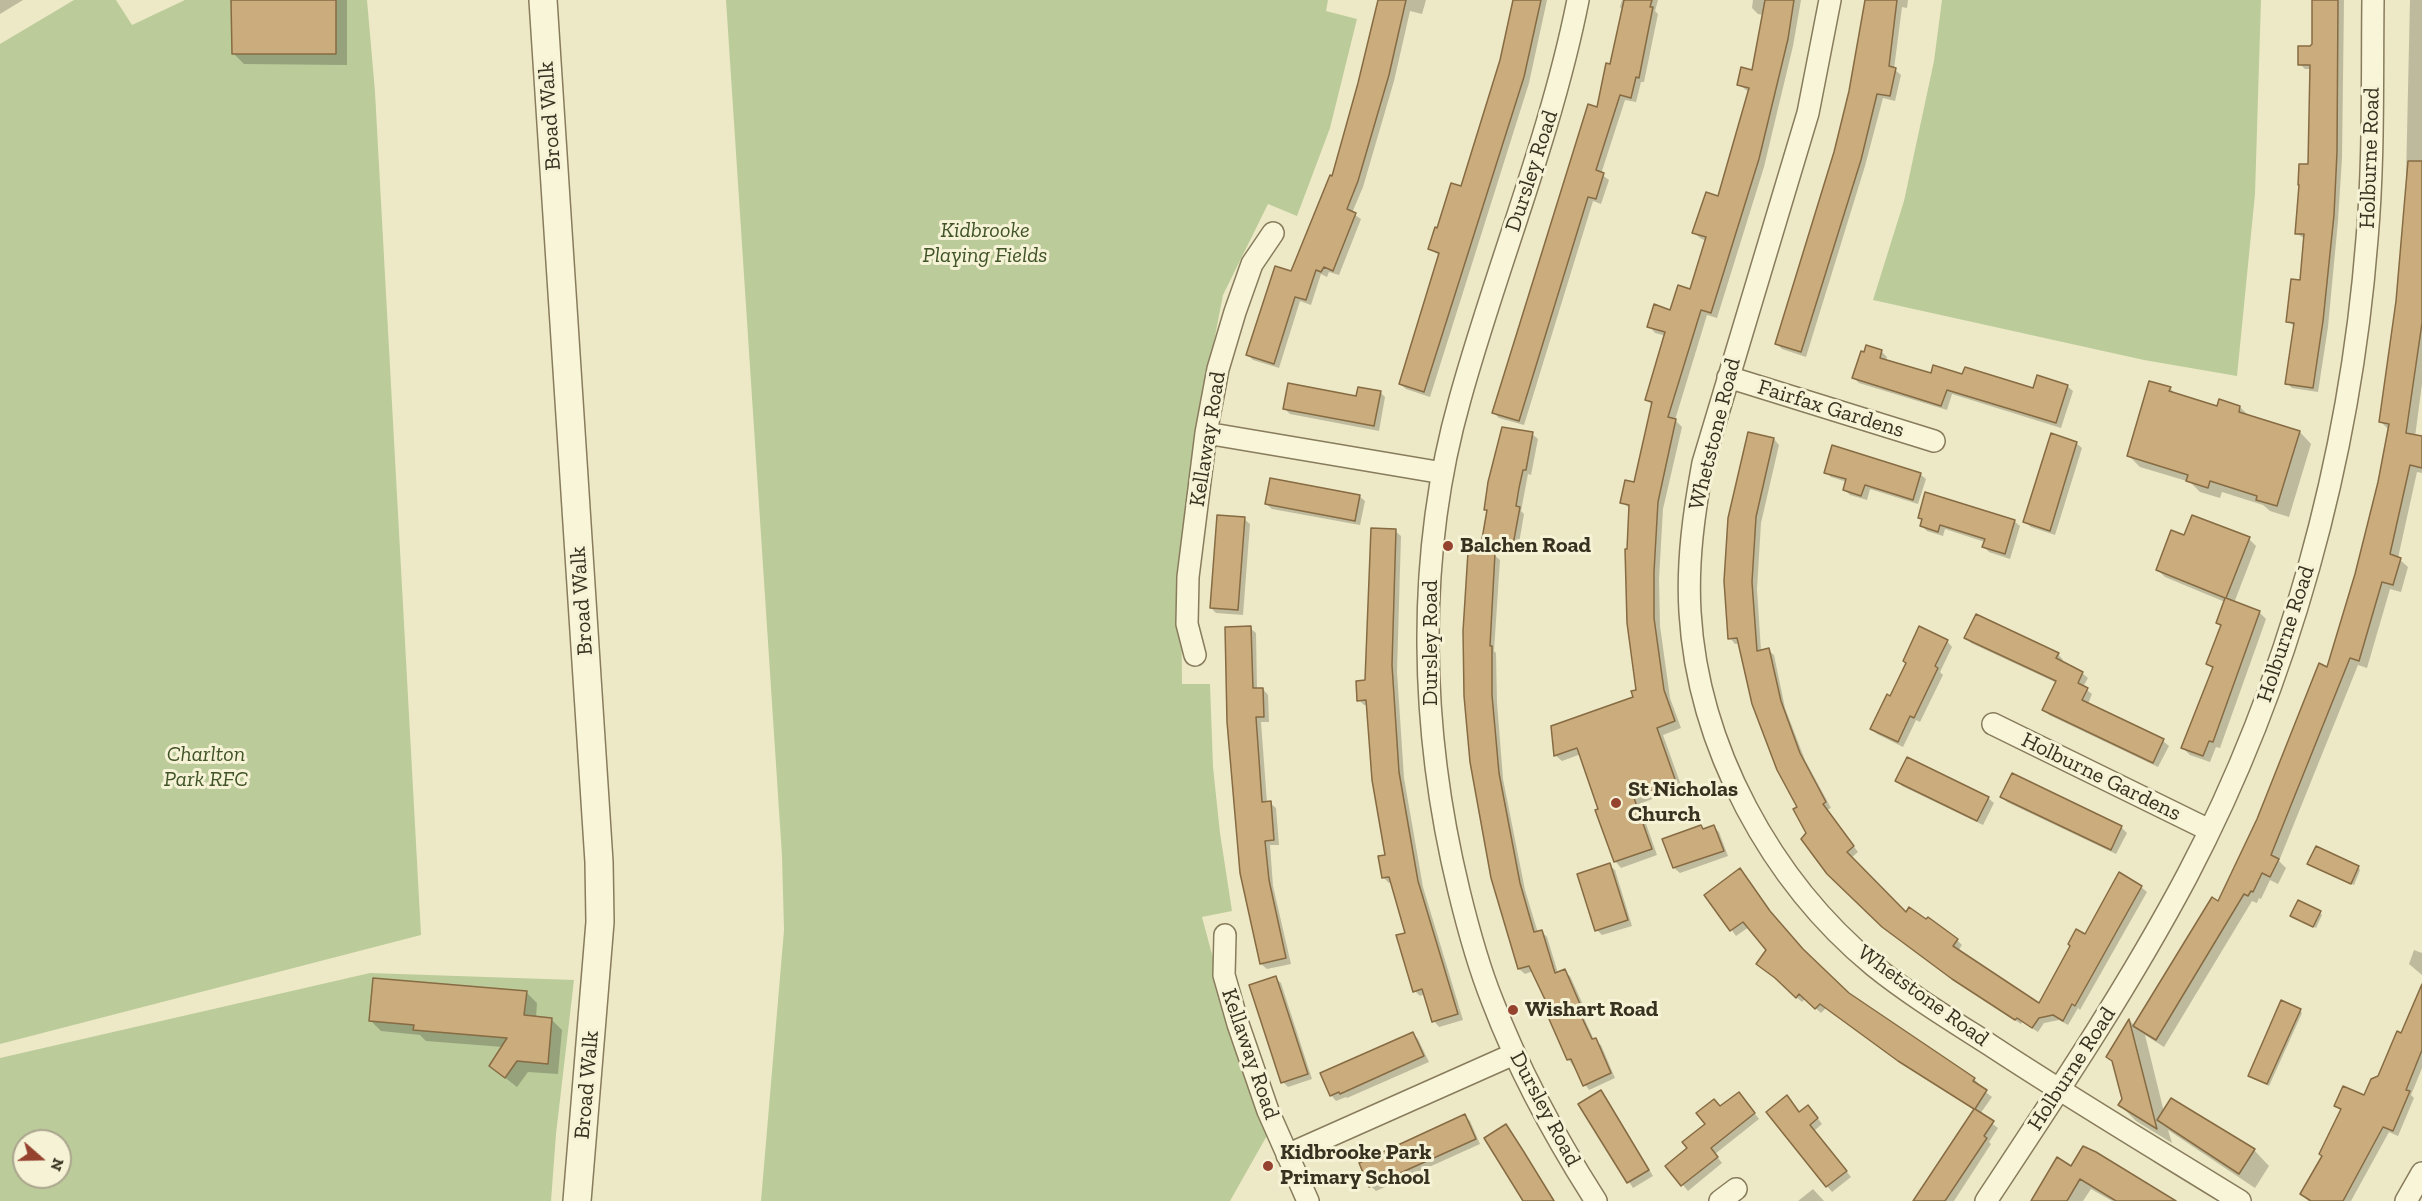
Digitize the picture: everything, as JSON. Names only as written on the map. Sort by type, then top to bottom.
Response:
[{"type":"street","name":"Broad Walk","points":[[543,0],[599,862],[600,922],[577,1201]]},
{"type":"street","name":"Dursley Road","points":[[1578,0],[1563,69],[1459,401],[1443,473],[1433,542],[1429,612],[1429,683],[1434,753],[1445,826],[1463,905],[1491,997],[1514,1054],[1541,1108],[1596,1201]]},
{"type":"street","name":"Whetstone Road","points":[[1830,0],[1822,52],[1806,124],[1703,463],[1693,516],[1690,613],[1697,662],[1710,718],[1724,759],[1743,802],[1764,839],[1801,892],[1835,930],[1874,966],[1917,998],[2060,1090],[2240,1201]]},
{"type":"street","name":"Holburne Road","points":[[1986,1201],[2060,1090],[2140,962],[2188,874],[2241,761],[2280,659],[2307,574],[2334,467],[2349,386],[2367,240],[2371,177],[2373,0]]},
{"type":"street","name":"Kellaway Road","points":[[1195,655],[1186,624],[1188,577],[1206,433],[1218,369],[1235,312],[1252,264],[1273,233]]},
{"type":"street","name":"Fairfax Gardens","points":[[1728,377],[1934,441]]},
{"type":"street","points":[[1206,433],[1443,473]]},
{"type":"street","name":"Holburne Gardens","points":[[1993,724],[2209,830]]},
{"type":"street","name":"Kellaway Road","points":[[1225,936],[1224,975],[1238,1024],[1268,1111],[1308,1201]]},
{"type":"street","points":[[1287,1155],[1514,1054]]},
{"type":"street","points":[[2406,1201],[2422,1173]]},
{"type":"green space","name":"Charlton Park RFC","points":[[74,0],[116,0],[132,25],[185,0],[367,0],[375,92],[421,935],[0,1044],[0,44]]},
{"type":"green space","name":"Kidbrooke Playing Fields","points":[[726,0],[1328,0],[1326,11],[1357,19],[1330,128],[1297,216],[1268,204],[1223,295],[1211,357],[1181,579],[1182,684],[1210,684],[1213,767],[1232,911],[1202,917],[1228,1014],[1269,1132],[1230,1201],[761,1201],[784,930],[782,856]]},
{"type":"green space","points":[[1942,0],[2261,0],[2255,194],[2237,376],[2144,360],[1873,300],[1904,201],[1934,61]]},
{"type":"green space","points":[[370,973],[574,980],[556,1134],[551,1201],[0,1201],[0,1058]]},
{"type":"building","points":[[231,0],[336,0],[336,54],[232,54]]},
{"type":"building","points":[[1378,0],[1406,0],[1389,75],[1358,181],[1347,209],[1356,213],[1333,271],[1324,267],[1321,272],[1316,270],[1306,300],[1295,297],[1274,364],[1246,355],[1275,266],[1291,271],[1330,175],[1332,176]]},
{"type":"building","points":[[1513,0],[1541,0],[1524,77],[1424,392],[1399,384],[1439,253],[1428,249],[1451,183],[1461,186],[1500,60]]},
{"type":"building","points":[[1624,0],[1652,0],[1650,7],[1653,7],[1639,78],[1636,77],[1631,98],[1620,95],[1596,170],[1604,173],[1596,199],[1588,197],[1519,421],[1492,413],[1588,104],[1597,107],[1606,63],[1610,64]]},
{"type":"building","points":[[1765,0],[1794,0],[1788,39],[1759,159],[1711,313],[1701,310],[1668,417],[1676,419],[1658,502],[1654,618],[1664,690],[1675,721],[1657,728],[1676,782],[1634,798],[1652,849],[1614,862],[1595,810],[1598,809],[1577,748],[1554,756],[1551,726],[1633,697],[1631,691],[1636,690],[1627,623],[1625,549],[1627,549],[1629,505],[1620,503],[1625,480],[1634,482],[1652,402],[1645,400],[1665,332],[1647,327],[1654,304],[1670,310],[1678,285],[1690,289],[1706,237],[1692,233],[1706,192],[1718,196],[1749,88],[1737,85],[1741,67],[1752,70]]},
{"type":"building","points":[[1865,0],[1897,0],[1889,66],[1896,68],[1890,96],[1877,94],[1861,160],[1801,352],[1775,344],[1834,152],[1849,91]]},
{"type":"building","points":[[2312,0],[2338,0],[2337,152],[2334,215],[2323,321],[2313,388],[2285,384],[2294,323],[2286,322],[2291,279],[2300,280],[2304,234],[2295,234],[2299,164],[2308,164],[2310,65],[2298,65],[2298,46],[2312,44]]},
{"type":"building","points":[[2408,161],[2422,161],[2422,323],[2406,433],[2422,436],[2422,468],[2410,465],[2390,554],[2401,558],[2393,585],[2382,582],[2359,661],[2350,658],[2271,855],[2279,859],[2270,877],[2262,873],[2253,892],[2251,891],[2248,896],[2244,894],[2156,1040],[2133,1026],[2212,897],[2218,901],[2257,819],[2319,663],[2327,667],[2355,574],[2378,482],[2389,424],[2379,422],[2396,301]]},
{"type":"building","points":[[1866,345],[1882,350],[1880,358],[1931,373],[1933,365],[1962,374],[1965,367],[2033,388],[2037,375],[2068,385],[2056,423],[1947,390],[1941,406],[1852,378],[1861,351],[1864,352]]},
{"type":"building","points":[[2149,381],[2171,387],[2169,391],[2217,406],[2219,399],[2240,406],[2239,412],[2300,431],[2277,506],[2256,500],[2257,496],[2210,481],[2208,488],[2186,481],[2188,475],[2127,456]]},
{"type":"building","points":[[1288,383],[1356,396],[1358,387],[1381,391],[1374,426],[1283,409]]},
{"type":"building","points":[[1502,427],[1533,432],[1526,470],[1523,470],[1519,488],[1516,506],[1520,507],[1513,545],[1482,539],[1487,510],[1484,510],[1488,482]]},
{"type":"building","points":[[1748,432],[1774,438],[1756,517],[1752,582],[1757,651],[1769,648],[1781,701],[1800,753],[1826,802],[1823,804],[1854,846],[1847,852],[1906,912],[1909,907],[1926,919],[1928,917],[1958,939],[1953,946],[2039,1003],[2070,946],[2068,944],[2076,929],[2085,934],[2119,872],[2142,886],[2075,1006],[2072,1004],[2063,1021],[2053,1015],[2039,1018],[2032,1028],[2017,1018],[2015,1020],[1952,979],[1882,927],[1827,874],[1801,839],[1806,833],[1793,809],[1797,807],[1777,770],[1752,704],[1737,638],[1728,639],[1724,581],[1728,518]]},
{"type":"building","points":[[2051,433],[2077,442],[2050,531],[2023,522]]},
{"type":"building","points":[[1832,445],[1921,473],[1913,500],[1865,485],[1861,496],[1843,490],[1846,479],[1824,473]]},
{"type":"building","points":[[1270,478],[1360,495],[1355,521],[1265,504]]},
{"type":"building","points":[[1925,492],[2015,520],[2005,554],[1982,547],[1985,539],[1940,525],[1938,532],[1920,526],[1922,519],[1918,518]]},
{"type":"building","points":[[1217,515],[1245,517],[1238,610],[1210,608]]},
{"type":"building","points":[[2192,515],[2250,537],[2226,598],[2260,611],[2213,742],[2209,741],[2203,756],[2181,748],[2213,667],[2206,664],[2221,625],[2216,623],[2225,598],[2156,570],[2171,530],[2184,535]]},
{"type":"building","points":[[1371,528],[1396,529],[1392,665],[1399,772],[1418,881],[1458,1014],[1432,1022],[1422,989],[1413,992],[1396,935],[1405,933],[1389,877],[1382,878],[1378,856],[1385,855],[1372,780],[1366,700],[1357,701],[1356,681],[1365,680]]},
{"type":"building","points":[[1468,552],[1495,553],[1490,646],[1492,646],[1492,695],[1499,773],[1520,883],[1534,932],[1542,930],[1555,973],[1565,969],[1580,1004],[1577,1005],[1584,1022],[1592,1039],[1596,1038],[1611,1073],[1583,1086],[1571,1059],[1567,1060],[1545,1010],[1549,1008],[1529,966],[1518,969],[1491,878],[1470,762],[1464,696],[1463,631]]},
{"type":"building","points":[[1976,614],[2059,653],[2056,658],[2083,672],[2078,683],[2088,688],[2082,700],[2164,739],[2153,763],[2042,710],[2056,681],[1964,638]]},
{"type":"building","points":[[1251,626],[1253,688],[1263,688],[1264,717],[1256,717],[1262,802],[1271,801],[1274,840],[1265,841],[1269,880],[1286,958],[1260,964],[1240,873],[1227,722],[1225,627]]},
{"type":"building","points":[[1919,626],[1948,640],[1935,666],[1938,668],[1914,718],[1910,716],[1898,742],[1870,729],[1887,694],[1890,696],[1906,663],[1903,661]]},
{"type":"building","points":[[1907,757],[1989,797],[1977,821],[1895,781]]},
{"type":"building","points":[[2012,773],[2122,826],[2111,850],[2000,797]]},
{"type":"building","points":[[1701,825],[1703,829],[1714,825],[1724,851],[1673,868],[1662,839]]},
{"type":"building","points":[[2316,846],[2359,866],[2351,884],[2307,864]]},
{"type":"building","points":[[1610,863],[1628,920],[1595,931],[1577,874]]},
{"type":"building","points":[[1740,868],[1770,911],[1803,949],[1849,993],[1975,1078],[1973,1081],[1987,1090],[1975,1109],[1994,1121],[1984,1136],[1987,1138],[1945,1201],[1913,1201],[1974,1109],[1898,1061],[1820,1004],[1815,1009],[1799,994],[1796,998],[1756,964],[1766,950],[1743,922],[1730,931],[1704,895]]},
{"type":"building","points":[[2298,900],[2321,911],[2313,927],[2290,916]]},
{"type":"building","points":[[1276,976],[1308,1074],[1281,1083],[1249,985]]},
{"type":"building","points":[[373,978],[527,991],[524,1015],[552,1018],[548,1064],[517,1061],[505,1078],[489,1066],[507,1038],[413,1030],[414,1025],[369,1021]]},
{"type":"building","points":[[2422,984],[2422,1050],[2406,1090],[2410,1091],[2393,1131],[2383,1127],[2343,1201],[2311,1201],[2300,1194],[2322,1156],[2319,1154],[2341,1109],[2334,1106],[2343,1086],[2364,1095],[2371,1079],[2378,1076],[2397,1031],[2401,1033]]},
{"type":"building","points":[[2281,1000],[2301,1009],[2267,1084],[2248,1076]]},
{"type":"building","points":[[2129,1019],[2157,1129],[2118,1105],[2122,1099],[2112,1061],[2106,1057]]},
{"type":"building","points":[[1413,1032],[1424,1056],[1340,1094],[1339,1092],[1330,1096],[1320,1073]]},
{"type":"building","points":[[1601,1090],[1649,1170],[1627,1183],[1578,1104]]},
{"type":"building","points":[[1739,1092],[1755,1113],[1711,1148],[1718,1157],[1681,1186],[1665,1166],[1687,1148],[1682,1142],[1705,1124],[1696,1113],[1714,1099],[1720,1106]]},
{"type":"building","points":[[1787,1095],[1799,1112],[1808,1105],[1818,1118],[1810,1125],[1847,1171],[1826,1187],[1766,1112]]},
{"type":"building","points":[[2171,1098],[2255,1149],[2239,1174],[2157,1120]]},
{"type":"building","points":[[1465,1114],[1476,1139],[1369,1187],[1359,1163]]},
{"type":"building","points":[[1506,1124],[1554,1201],[1523,1201],[1484,1138]]},
{"type":"building","points":[[2083,1146],[2176,1201],[2116,1201],[2080,1179],[2067,1201],[2031,1201],[2057,1157],[2071,1166]]},
{"type":"place","name":"Balchen Road","points":[[1448,546]]},
{"type":"place","name":"St Nicholas Church","points":[[1616,803]]},
{"type":"place","name":"Wishart Road","points":[[1513,1010]]},
{"type":"place","name":"Kidbrooke Park Primary School","points":[[1268,1166]]}]
